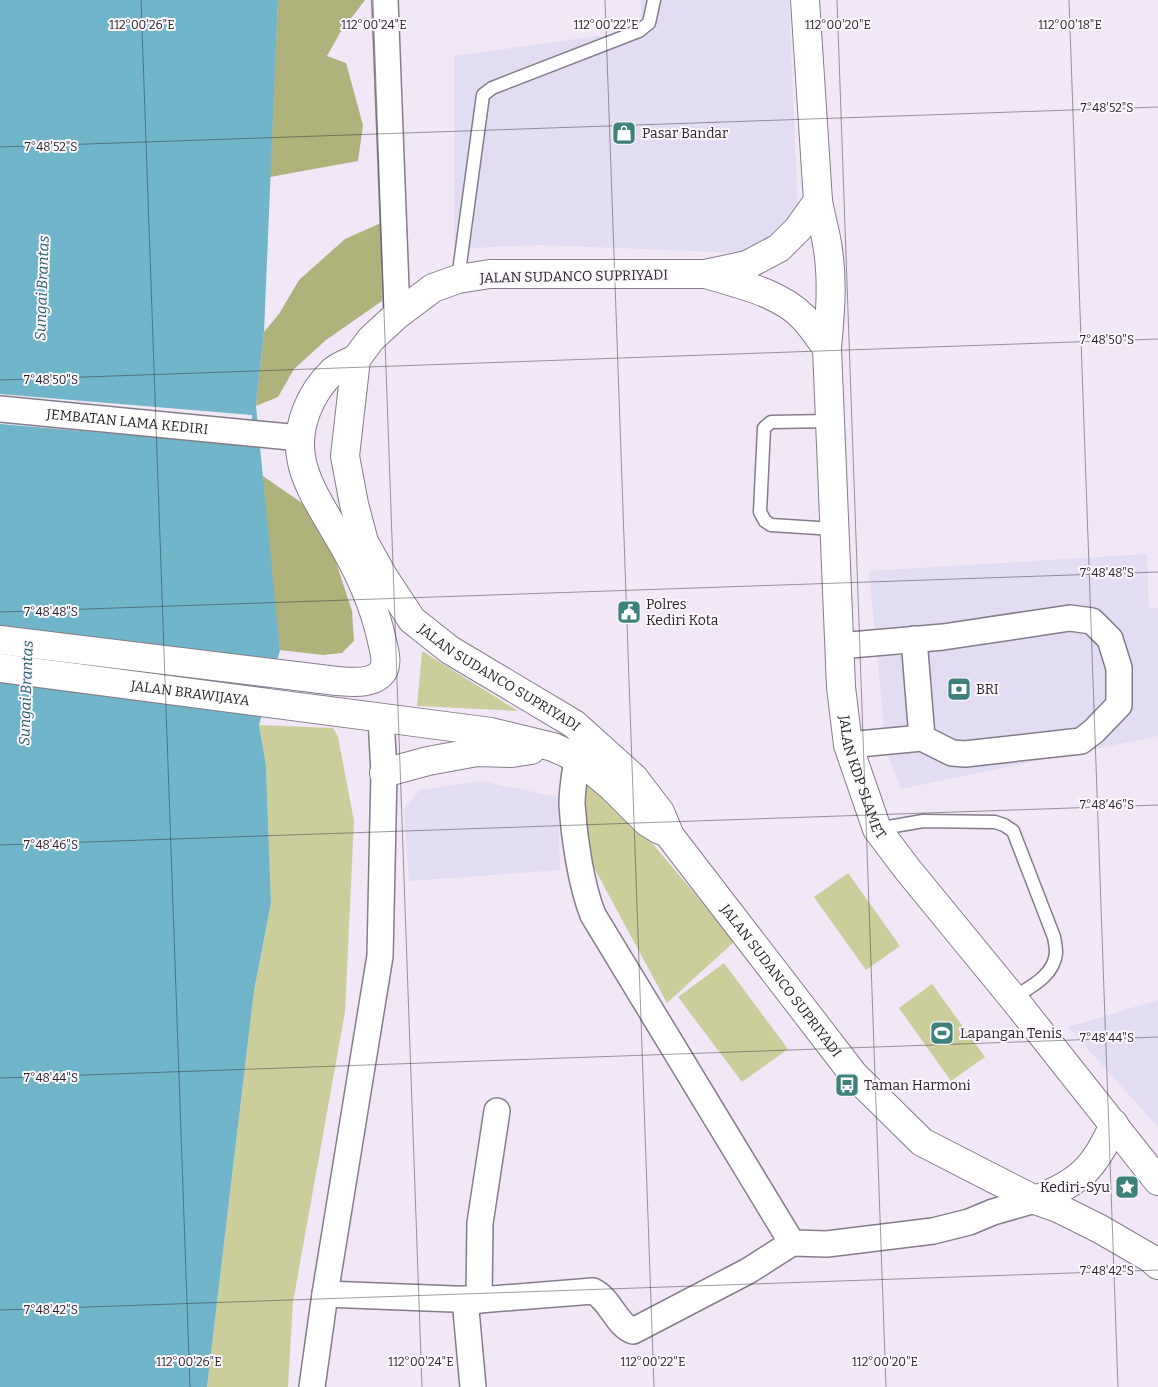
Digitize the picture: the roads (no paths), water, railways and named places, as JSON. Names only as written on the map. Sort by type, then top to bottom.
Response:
[{"type":"main road","name":"JALAN KDP SLAMET","points":[[805,0],[818,201],[828,250],[831,303],[827,348],[834,530],[841,687],[848,745],[877,828],[908,870],[1158,1180]]},
{"type":"main road","points":[[705,274],[747,265],[779,248],[798,229],[818,201]]},
{"type":"main road","name":"JALAN SUDANCO SUPRIYADI","points":[[705,274],[490,274],[458,279],[433,288],[397,315],[370,339],[356,359],[344,456],[364,542],[412,620],[450,650],[574,724],[634,778],[660,812],[670,836],[848,1067],[922,1142],[1035,1200],[1058,1208],[1100,1229],[1150,1258],[1158,1265]]},
{"type":"main road","points":[[705,274],[748,286],[777,298],[803,316],[827,348]]},
{"type":"main road","points":[[0,640],[337,681],[355,682],[373,679],[382,672],[386,662],[378,620],[365,586],[313,491],[301,459],[300,438],[307,407],[318,389],[334,370],[356,359]]},
{"type":"main road","name":"JALAN BRAWIJAYA","points":[[0,668],[491,732],[553,746],[577,758],[612,787],[647,822],[670,836]]},
{"type":"main road","points":[[384,773],[428,760],[477,752],[512,753],[553,746]]},
{"type":"main road","points":[[1035,1200],[1057,1192],[1076,1181],[1091,1167],[1107,1142],[1114,1124]]},
{"type":"street","points":[[385,0],[397,315]]},
{"type":"street","name":"JEMBATAN LAMA KEDIRI","points":[[0,409],[300,438]]},
{"type":"street","points":[[839,646],[943,637],[1070,618],[1092,621],[1110,639],[1119,668],[1119,704],[1094,731],[1080,741],[964,754],[952,753],[922,738],[848,745]]},
{"type":"street","points":[[914,639],[922,738]]},
{"type":"street","points":[[312,1387],[324,1294],[380,956],[384,773],[381,718]]},
{"type":"street","points":[[577,758],[572,802],[575,835],[587,899],[593,915],[792,1244]]},
{"type":"street","points":[[473,1387],[472,1299],[480,1222],[497,1111]]},
{"type":"street","points":[[324,1294],[472,1299],[593,1291],[603,1297],[626,1328],[633,1331],[748,1271],[792,1244],[827,1244],[933,1232],[1035,1200]]},
{"type":"lane","points":[[458,279],[483,95],[492,88],[640,31],[649,23],[654,0]]},
{"type":"lane","points":[[830,421],[771,422],[764,428],[760,512],[765,521],[771,525],[834,530]]},
{"type":"lane","points":[[877,828],[923,822],[995,822],[1013,831],[1054,937],[1056,953],[1052,967],[1038,982],[1013,998]]},
{"type":"water","name":"Sungai Brantas","points":[[0,0],[278,0],[264,332],[256,406],[280,650],[259,725],[266,765],[271,903],[254,991],[207,1387],[0,1387]]},
{"type":"place","name":"Pasar Bandar","points":[[624,133]]},
{"type":"place","name":"Polres Kediri Kota","points":[[629,612]]},
{"type":"place","name":"BRI","points":[[959,689]]},
{"type":"place","name":"Lapangan Tenis","points":[[942,1033]]},
{"type":"place","name":"Taman Harmoni","points":[[847,1085]]},
{"type":"place","name":"Kediri-Syu","points":[[1127,1187]]}]
